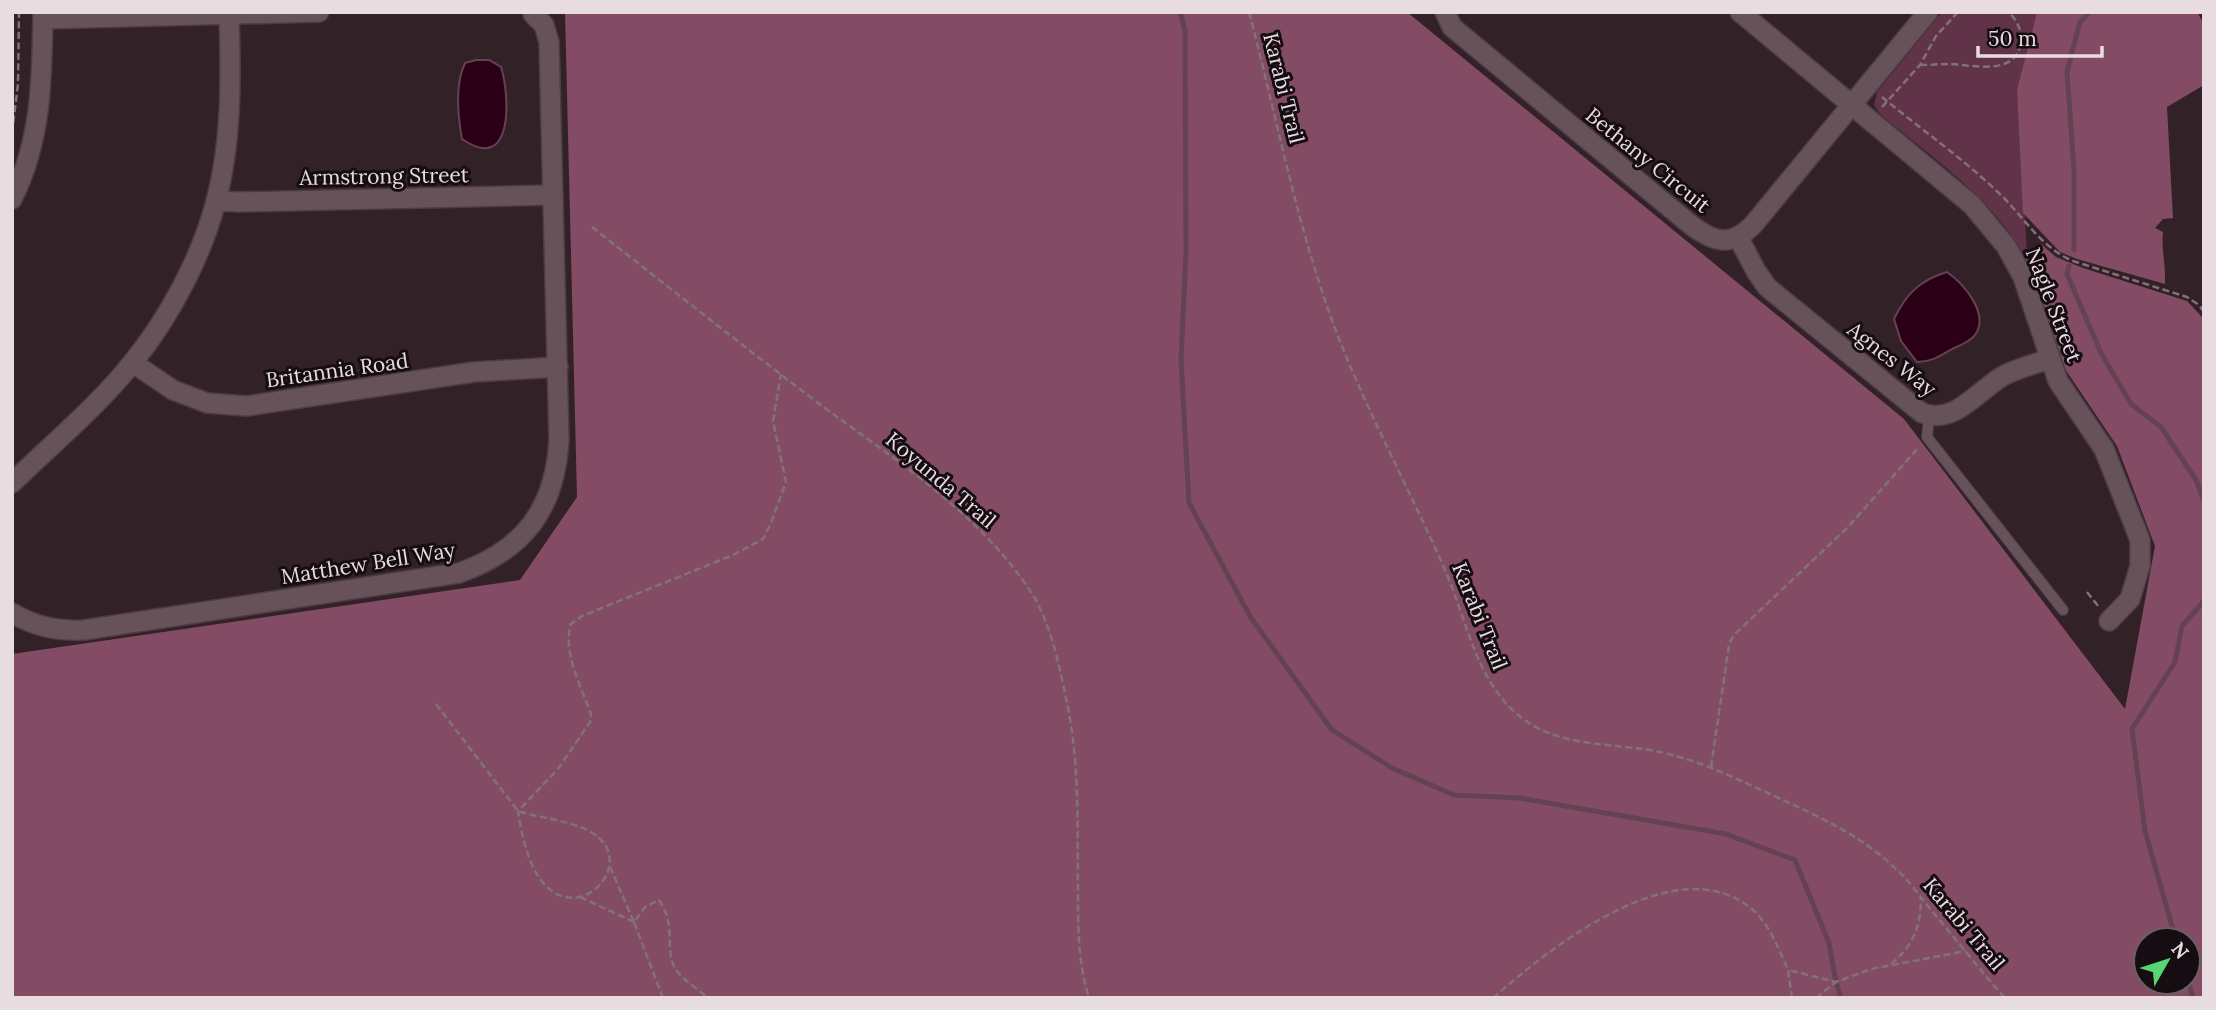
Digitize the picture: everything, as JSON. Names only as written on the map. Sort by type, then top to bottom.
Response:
[{"type":"street","points":[[12,199],[23,178],[37,123],[42,73],[43,16],[319,12]]},
{"type":"street","name":"Bethany Circuit","points":[[1445,12],[1447,20],[1458,32],[1704,235],[1718,240],[1738,237]]},
{"type":"street","name":"Nagle Street","points":[[1740,12],[1972,205],[1994,230],[2023,277],[2058,380],[2104,449],[2140,540],[2140,566],[2130,599],[2109,621]]},
{"type":"street","points":[[1738,237],[1753,225],[1928,12]]},
{"type":"street","name":"Matthew Bell Way","points":[[12,613],[41,627],[61,631],[84,629],[460,573],[498,556],[526,532],[541,511],[558,467],[558,367],[549,42],[544,25],[533,13]]},
{"type":"street","points":[[12,483],[133,363],[185,281],[216,201],[228,122],[229,15]]},
{"type":"street","name":"Armstrong Street","points":[[216,201],[553,194]]},
{"type":"street","name":"Agnes Way","points":[[1738,237],[1760,279],[1775,294],[1915,410],[1930,416],[1951,414],[2005,375],[2050,359]]},
{"type":"street","name":"Britannia Road","points":[[133,363],[173,390],[207,403],[247,406],[474,372],[558,367]]},
{"type":"lane","points":[[1930,416],[1927,437],[2063,610]]},
{"type":"path","points":[[12,133],[18,84],[19,12]]},
{"type":"path","name":"Karabi Trail","points":[[1249,12],[1305,237],[1336,330],[1446,573],[1480,663],[1492,686],[1507,705],[1527,722],[1548,732],[1581,741],[1657,750],[1711,767],[1860,838],[1899,872],[2005,998]]},
{"type":"path","points":[[1878,113],[1920,65],[1936,36],[1958,12]]},
{"type":"path","points":[[1920,65],[2003,65],[2015,55],[2021,42],[2018,23],[2009,12]]},
{"type":"path","points":[[1876,92],[2003,197],[2042,241],[2056,252],[2073,261],[2187,297],[2199,305],[2204,313]]},
{"type":"path","name":"Koyunda Trail","points":[[592,227],[963,514],[996,547],[1032,593],[1054,649],[1068,710],[1076,770],[1078,939],[1083,980],[1089,998]]},
{"type":"path","points":[[518,811],[558,769],[590,722],[591,715],[570,654],[568,633],[571,624],[582,616],[733,555],[762,539],[786,482],[772,421],[781,374]]},
{"type":"path","points":[[1711,767],[1728,645],[1733,636],[1847,528],[1927,437]]},
{"type":"path","points":[[436,704],[518,811],[534,869],[544,883],[558,894],[573,899],[589,894],[604,881],[610,867]]},
{"type":"path","points":[[518,811],[578,826],[599,837],[608,850],[610,867],[663,998]]},
{"type":"path","points":[[1493,998],[1554,948],[1597,920],[1644,899],[1688,889],[1724,893],[1753,911],[1774,939],[1788,970],[1791,998]]},
{"type":"path","points":[[580,897],[634,922]]},
{"type":"path","points":[[1889,966],[1904,954],[1917,933],[1921,917],[1921,897]]},
{"type":"path","points":[[634,922],[645,907],[659,900],[666,911],[670,927],[671,960],[677,971],[708,998]]},
{"type":"path","points":[[1816,998],[1836,982],[1871,969],[1966,951]]},
{"type":"path","points":[[1788,970],[1836,982]]},
{"type":"shaded area","points":[[565,12],[1407,12],[1904,419],[2125,709],[2155,546],[2117,446],[2063,366],[2031,269],[2024,256],[2041,244],[2056,257],[2083,268],[2187,301],[2204,319],[2204,998],[12,998],[12,654],[520,580],[577,497]]},
{"type":"shaded area","points":[[1942,12],[2037,12],[2017,89],[2027,254],[2024,256],[2011,235],[1978,196],[1880,114],[1874,105],[1877,92]]},
{"type":"shaded area","points":[[2037,12],[2197,12],[2204,24],[2204,85],[2167,107],[2173,218],[2163,219],[2155,228],[2163,232],[2165,284],[2060,252],[2023,213],[2017,89]]},
{"type":"shaded area","points":[[489,60],[501,67],[504,80],[504,127],[500,140],[491,147],[479,147],[462,139],[460,81],[465,63]]},
{"type":"shaded area","points":[[1947,272],[1973,300],[1979,327],[1975,335],[1965,343],[1936,358],[1917,362],[1901,341],[1894,319],[1915,289],[1929,279]]},
{"type":"waterway","points":[[1180,12],[1185,30],[1186,252],[1181,360],[1189,503],[1251,618],[1332,730],[1392,768],[1454,795],[1520,798],[1726,834],[1795,860],[1829,943],[1841,998]]},
{"type":"waterway","points":[[2074,250],[2074,171],[2067,72],[2080,22],[2090,12]]},
{"type":"waterway","points":[[2069,266],[2067,274],[2101,353],[2131,404],[2161,427],[2196,480],[2204,500]]},
{"type":"waterway","points":[[2172,926],[2145,831],[2132,729],[2175,662],[2182,626],[2204,601]]}]
